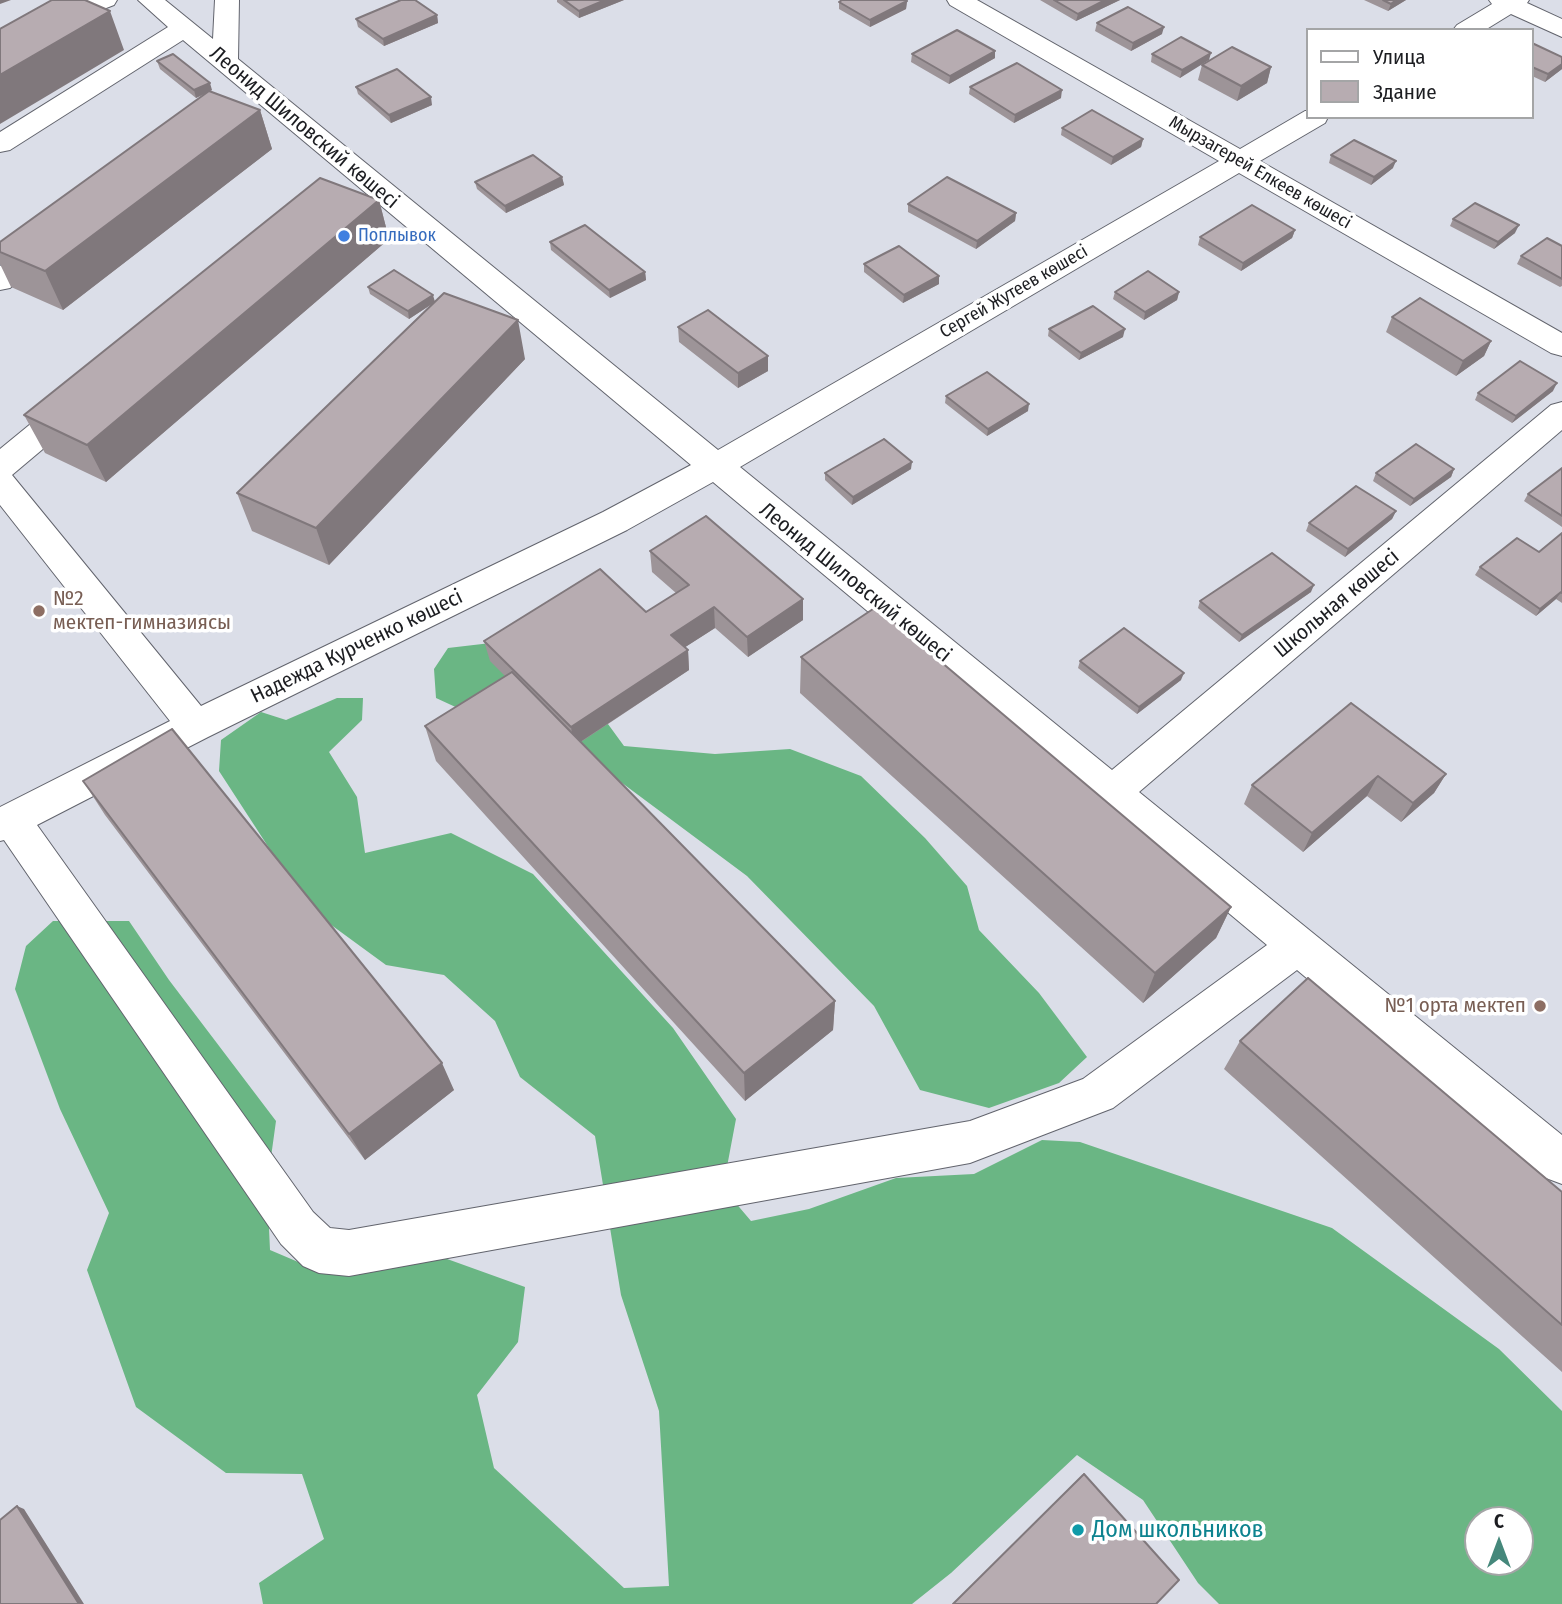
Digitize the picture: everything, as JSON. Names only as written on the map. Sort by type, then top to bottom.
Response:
[{"type":"street","name":"Леонид Шиловский көшесі","points":[[150,0],[225,62],[241,93],[343,177],[714,467],[1562,1163]]},
{"type":"street","points":[[225,62],[227,0]]},
{"type":"street","name":"Мырзагерей Елкеев көшесі","points":[[959,0],[1562,346]]},
{"type":"street","points":[[0,41],[100,1]]},
{"type":"street","points":[[1469,28],[1509,1],[1562,29]]},
{"type":"street","points":[[0,144],[184,28]]},
{"type":"street","name":"Сергей Жутеев көшесі","points":[[714,467],[1312,119]]},
{"type":"street","points":[[0,281],[66,230]]},
{"type":"street","points":[[0,467],[94,388]]},
{"type":"street","name":"Школьная көшесі","points":[[1111,793],[1562,413]]},
{"type":"street","name":"Надежда Курченко көшесі","points":[[5,822],[615,521],[714,467]]},
{"type":"street","points":[[0,482],[195,726]]},
{"type":"street","points":[[5,822],[296,1228],[319,1250],[349,1253],[970,1142],[1098,1094],[1298,946]]},
{"type":"green space","points":[[525,639],[597,709],[624,746],[715,754],[790,749],[861,776],[925,838],[967,886],[979,930],[1039,993],[1087,1057],[1059,1083],[989,1108],[920,1090],[874,1006],[747,876],[520,707],[475,716],[436,698],[434,669],[448,648]]},
{"type":"green space","points":[[337,698],[363,698],[362,720],[329,752],[357,797],[365,853],[451,833],[533,874],[673,1028],[736,1119],[723,1188],[751,1221],[809,1209],[896,1178],[974,1174],[1042,1140],[1080,1142],[1332,1228],[1499,1349],[1562,1411],[1562,1604],[1219,1604],[1198,1583],[1143,1500],[1077,1455],[951,1573],[912,1604],[263,1604],[259,1583],[324,1539],[302,1474],[226,1473],[136,1407],[87,1270],[109,1213],[60,1109],[15,989],[26,946],[53,921],[129,921],[169,980],[276,1121],[267,1186],[270,1250],[317,1270],[411,1246],[525,1287],[518,1342],[477,1395],[494,1468],[624,1588],[669,1586],[659,1411],[621,1295],[595,1136],[520,1077],[495,1021],[444,975],[386,965],[308,908],[219,771],[221,740],[261,712],[286,720]]},
{"type":"building","points":[[52,0],[85,0],[110,11],[0,75],[0,29]]},
{"type":"building","points":[[401,0],[415,0],[437,15],[383,39],[356,19]]},
{"type":"building","points":[[564,0],[605,0],[579,11]]},
{"type":"building","points":[[1054,0],[1105,0],[1078,14]]},
{"type":"building","points":[[907,1],[870,20],[839,2]]},
{"type":"building","points":[[1128,7],[1164,27],[1133,43],[1097,23]]},
{"type":"building","points":[[957,30],[995,51],[950,76],[912,54]]},
{"type":"building","points":[[1181,37],[1211,53],[1182,70],[1152,54]]},
{"type":"building","points":[[1534,44],[1562,57],[1562,64],[1548,74],[1534,68]]},
{"type":"building","points":[[1232,47],[1271,67],[1241,86],[1202,65]]},
{"type":"building","points":[[173,54],[210,83],[194,90],[157,61]]},
{"type":"building","points":[[1017,63],[1062,90],[1015,115],[970,87]]},
{"type":"building","points":[[397,69],[431,97],[389,115],[356,87]]},
{"type":"building","points":[[209,91],[260,110],[45,271],[0,252],[0,242]]},
{"type":"building","points":[[1092,110],[1143,139],[1113,157],[1062,128]]},
{"type":"building","points":[[1354,140],[1396,161],[1374,177],[1331,155]]},
{"type":"building","points":[[533,155],[562,177],[505,206],[475,182]]},
{"type":"building","points":[[947,177],[1016,213],[977,241],[908,204]]},
{"type":"building","points":[[320,178],[379,200],[87,445],[24,415]]},
{"type":"building","points":[[1475,203],[1519,225],[1498,242],[1453,219]]},
{"type":"building","points":[[1252,205],[1295,230],[1243,263],[1200,237]]},
{"type":"building","points":[[585,225],[645,272],[609,290],[550,242]]},
{"type":"building","points":[[1547,238],[1562,246],[1562,279],[1521,256]]},
{"type":"building","points":[[899,246],[939,276],[904,295],[864,264]]},
{"type":"building","points":[[394,270],[433,295],[408,311],[368,287]]},
{"type":"building","points":[[1148,271],[1179,292],[1145,312],[1115,292]]},
{"type":"building","points":[[444,293],[518,320],[316,528],[237,493]]},
{"type":"building","points":[[1420,298],[1491,341],[1463,361],[1392,317]]},
{"type":"building","points":[[1093,306],[1125,329],[1081,353],[1049,329]]},
{"type":"building","points":[[708,310],[768,356],[738,373],[678,327]]},
{"type":"building","points":[[1520,361],[1557,383],[1516,416],[1478,393]]},
{"type":"building","points":[[987,372],[1029,404],[988,429],[946,396]]},
{"type":"building","points":[[884,439],[912,462],[853,497],[825,473]]},
{"type":"building","points":[[1416,444],[1454,469],[1414,499],[1376,473]]},
{"type":"building","points":[[1562,468],[1562,516],[1528,494]]},
{"type":"building","points":[[1356,486],[1396,511],[1348,549],[1309,523]]},
{"type":"building","points":[[706,516],[803,599],[747,637],[714,607],[671,635],[688,650],[571,727],[484,641],[600,569],[646,612],[689,585],[650,551]]},
{"type":"building","points":[[1562,533],[1562,593],[1540,609],[1480,567],[1517,538],[1539,552]]},
{"type":"building","points":[[1272,553],[1314,585],[1242,635],[1200,601]]},
{"type":"building","points":[[876,607],[1231,907],[1155,973],[801,657]]},
{"type":"building","points":[[1124,628],[1184,673],[1139,707],[1080,661]]},
{"type":"building","points":[[512,672],[835,1001],[744,1073],[425,726]]},
{"type":"building","points":[[1351,703],[1446,774],[1413,803],[1378,776],[1312,833],[1252,785]]},
{"type":"building","points":[[172,729],[442,1063],[349,1134],[83,781]]},
{"type":"building","points":[[1308,978],[1562,1192],[1562,1325],[1240,1041]]},
{"type":"building","name":"Дом школьников","points":[[1084,1474],[1179,1580],[1156,1604],[953,1604]]},
{"type":"building","points":[[17,1506],[79,1604],[0,1604],[0,1520]]},
{"type":"place","name":"Поплывок","points":[[344,236]]},
{"type":"place","name":"№2 мектеп-гимназиясы","points":[[39,611]]},
{"type":"place","name":"№1 орта мектеп","points":[[1540,1006]]},
{"type":"place","name":"Дом школьников","points":[[1078,1530]]}]
